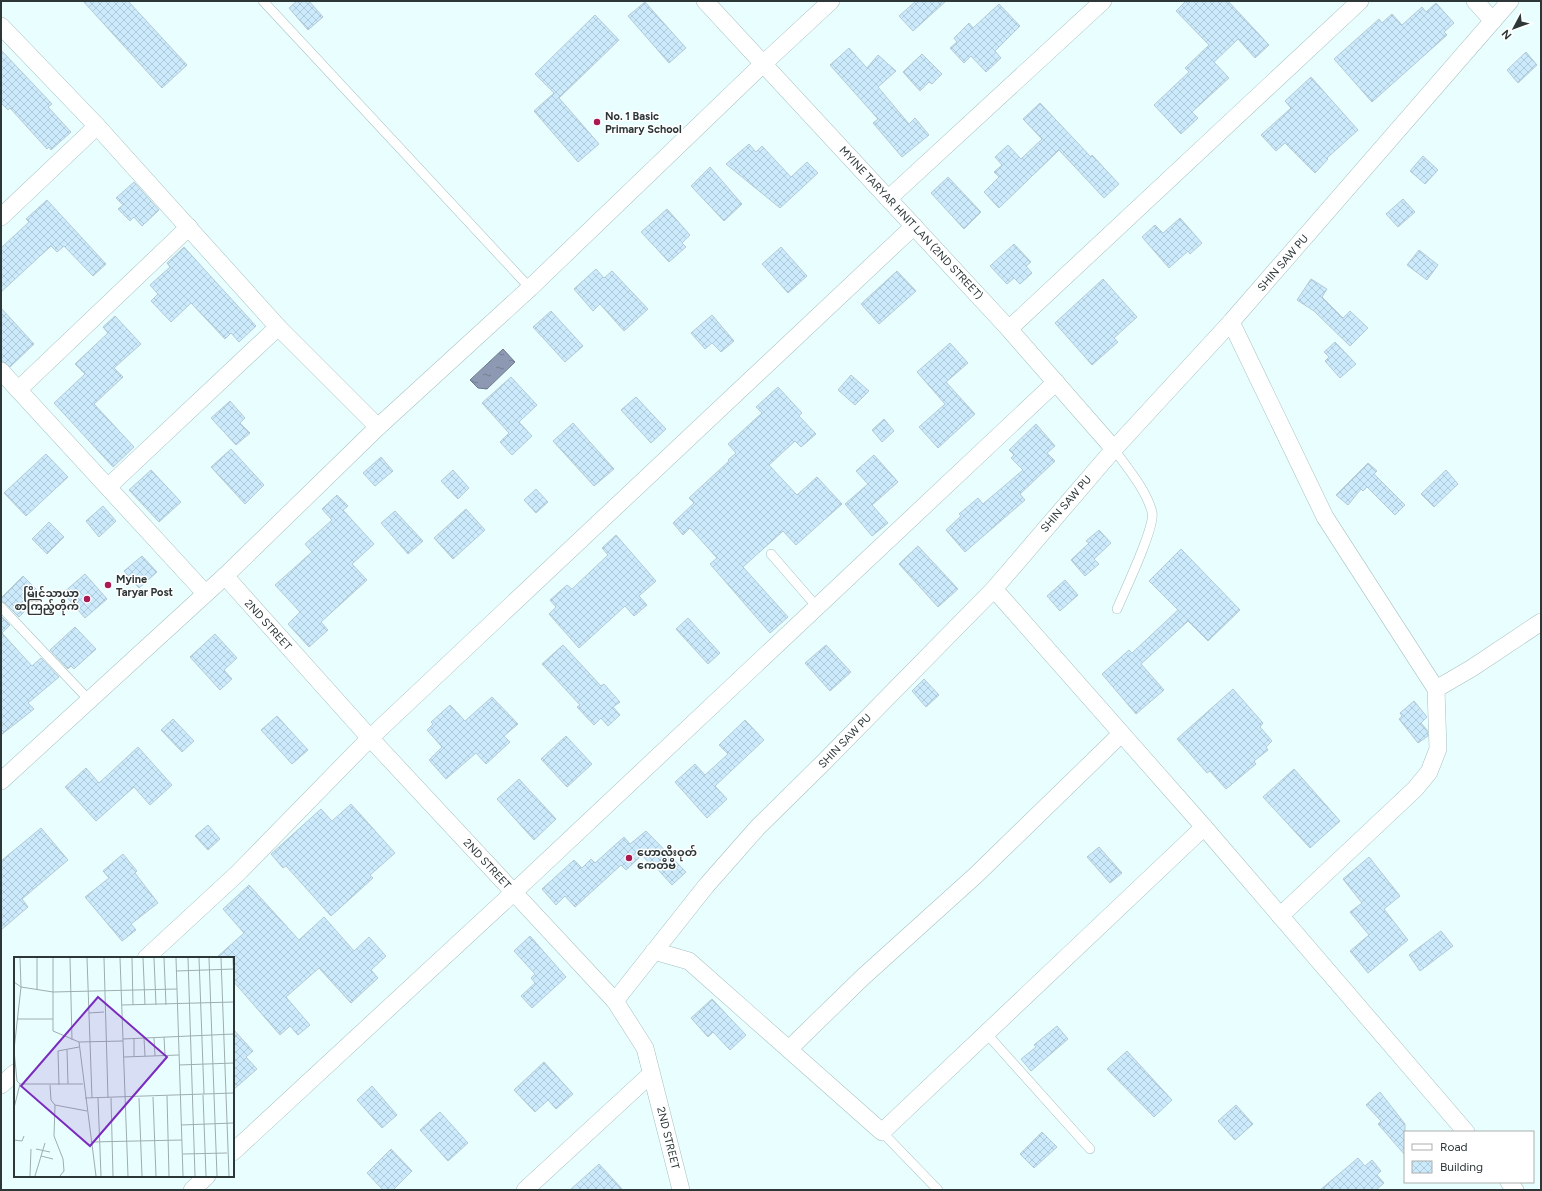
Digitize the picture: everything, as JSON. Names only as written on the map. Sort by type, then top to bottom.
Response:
[{"type":"street","name":"MYINE TARYAR HNIT LAN (2ND STREET)","points":[[705,1],[1009,329],[1114,449]]},
{"type":"street","points":[[1,782],[225,576],[378,427],[530,288],[763,64],[831,1]]},
{"type":"street","points":[[888,198],[1103,1]]},
{"type":"street","points":[[1009,329],[1360,1]]},
{"type":"street","points":[[1476,1],[1493,21]]},
{"type":"street","name":"SHIN SAW PU","points":[[615,1000],[706,886],[758,827],[994,589],[1114,449],[1231,322],[1510,1]]},
{"type":"street","points":[[3,32],[97,126],[278,327],[378,427]]},
{"type":"street","points":[[1,217],[97,126]]},
{"type":"street","points":[[147,957],[238,874],[370,738],[914,226]]},
{"type":"street","points":[[18,390],[189,227]]},
{"type":"street","points":[[1231,322],[1325,517],[1436,689],[1438,749],[1429,772],[1415,789],[1280,916]]},
{"type":"street","points":[[109,486],[278,327]]},
{"type":"street","points":[[1,371],[109,486],[205,593]]},
{"type":"street","points":[[234,1149],[514,892],[1056,382]]},
{"type":"street","name":"2ND STREET","points":[[225,576],[370,738],[615,1000],[644,1048],[681,1190]]},
{"type":"street","points":[[994,589],[1204,827],[1465,1131]]},
{"type":"street","points":[[1436,689],[1472,668],[1541,622]]},
{"type":"street","points":[[789,1049],[863,977],[976,875],[1121,734]]},
{"type":"street","points":[[654,951],[689,961],[882,1132],[1204,827]]},
{"type":"street","points":[[1,1086],[14,1074]]},
{"type":"street","points":[[525,1190],[651,1074]]},
{"type":"street","points":[[192,1190],[206,1177]]},
{"type":"lane","points":[[263,1],[530,288]]},
{"type":"lane","points":[[1114,449],[1140,487],[1152,513],[1146,540],[1117,609]]},
{"type":"lane","points":[[771,554],[817,607]]},
{"type":"lane","points":[[1,608],[89,700]]},
{"type":"lane","points":[[986,1033],[1090,1149]]},
{"type":"lane","points":[[882,1132],[938,1190]]},
{"type":"water","points":[[503,349],[515,362],[487,389],[478,388],[470,380]]},
{"type":"building","points":[[83,1],[128,1],[187,65],[162,88]]},
{"type":"building","points":[[297,1],[309,1],[323,17],[308,30],[289,8]]},
{"type":"building","points":[[916,1],[946,1],[913,31],[899,16]]},
{"type":"building","points":[[1186,1],[1228,1],[1269,45],[1255,58],[1238,39],[1214,62],[1229,78],[1192,112],[1198,118],[1181,134],[1154,105],[1189,72],[1185,68],[1209,45],[1176,11]]},
{"type":"building","points":[[645,2],[686,48],[669,63],[628,16]]},
{"type":"building","points":[[1436,3],[1454,23],[1444,32],[1447,35],[1372,102],[1334,59],[1379,19],[1382,23],[1392,14],[1402,25],[1422,7],[1426,12]]},
{"type":"building","points":[[999,4],[1020,26],[995,51],[1001,58],[986,72],[971,56],[964,63],[950,48],[957,42],[954,38],[969,23],[973,28]]},
{"type":"building","points":[[595,15],[619,40],[559,98],[599,144],[578,162],[534,111],[554,93],[535,74]]},
{"type":"building","points":[[849,48],[867,68],[878,55],[896,71],[878,87],[909,124],[915,118],[929,135],[902,157],[873,123],[878,119],[830,65]]},
{"type":"building","points":[[1,50],[52,104],[48,107],[71,132],[51,150],[49,147],[47,149],[10,108],[8,110],[1,103]]},
{"type":"building","points":[[1526,52],[1537,65],[1518,83],[1507,70]]},
{"type":"building","points":[[922,54],[942,74],[932,84],[929,82],[920,91],[903,72]]},
{"type":"building","points":[[1311,77],[1358,130],[1327,158],[1328,159],[1315,173],[1285,143],[1276,151],[1261,135],[1291,108],[1285,101]]},
{"type":"building","points":[[1040,103],[1119,184],[1104,198],[1059,150],[999,208],[984,192],[999,177],[994,172],[1002,165],[995,157],[1008,145],[1021,159],[1042,139],[1023,119]]},
{"type":"building","points":[[749,144],[756,152],[762,146],[791,177],[807,162],[818,173],[780,208],[726,164]]},
{"type":"building","points":[[1423,156],[1438,170],[1425,184],[1410,171]]},
{"type":"building","points":[[710,167],[742,204],[724,221],[691,186]]},
{"type":"building","points":[[948,177],[981,212],[964,229],[931,193]]},
{"type":"building","points":[[134,182],[159,210],[142,226],[134,217],[130,221],[118,209],[123,205],[116,198]]},
{"type":"building","points":[[1403,199],[1415,212],[1398,227],[1386,214]]},
{"type":"building","points":[[47,200],[106,264],[93,276],[64,246],[57,252],[51,246],[1,292],[1,248],[29,222],[26,219]]},
{"type":"building","points":[[667,209],[690,235],[682,243],[686,247],[669,262],[641,232]]},
{"type":"building","points":[[1180,218],[1202,243],[1190,254],[1188,251],[1169,268],[1142,237],[1155,225],[1163,233]]},
{"type":"building","points":[[1014,244],[1031,262],[1026,266],[1032,273],[1020,284],[1014,278],[1007,284],[990,266]]},
{"type":"building","points":[[184,247],[256,326],[239,342],[231,333],[225,339],[191,303],[171,322],[151,301],[158,294],[150,285],[170,267],[167,263]]},
{"type":"building","points":[[781,247],[807,276],[788,293],[762,264]]},
{"type":"building","points":[[1419,250],[1438,265],[1427,280],[1407,265]]},
{"type":"building","points":[[596,269],[604,278],[612,271],[648,309],[624,331],[600,304],[593,311],[574,289]]},
{"type":"building","points":[[897,271],[916,291],[879,324],[861,304]]},
{"type":"building","points":[[1103,279],[1137,317],[1114,338],[1118,342],[1092,365],[1055,323]]},
{"type":"building","points":[[1311,279],[1327,289],[1322,297],[1343,318],[1350,311],[1368,328],[1350,346],[1314,311],[1297,300]]},
{"type":"building","points":[[1,308],[34,344],[10,367],[1,360]]},
{"type":"building","points":[[551,311],[583,346],[565,362],[533,327]]},
{"type":"building","points":[[712,315],[734,341],[721,352],[712,343],[705,349],[691,333]]},
{"type":"building","points":[[115,316],[141,344],[114,368],[123,377],[94,404],[134,447],[113,467],[54,403],[85,374],[75,364],[108,333],[103,327]]},
{"type":"building","points":[[1335,342],[1356,364],[1340,378],[1325,361],[1329,357],[1324,352]]},
{"type":"building","points":[[950,343],[968,363],[946,382],[975,414],[938,448],[919,427],[945,404],[917,372]]},
{"type":"building","points":[[851,375],[869,391],[855,405],[838,390]]},
{"type":"building","points":[[511,377],[537,405],[519,422],[532,436],[512,455],[500,442],[509,433],[482,403]]},
{"type":"building","points":[[778,387],[802,413],[799,416],[816,434],[801,447],[795,441],[769,465],[797,495],[817,477],[842,504],[796,545],[783,531],[743,567],[788,617],[770,633],[710,564],[717,558],[690,528],[683,535],[673,523],[694,503],[689,498],[736,453],[728,444],[762,413],[756,407]]},
{"type":"building","points":[[636,397],[666,429],[651,443],[621,410]]},
{"type":"building","points":[[230,401],[245,418],[240,423],[250,433],[236,445],[211,418]]},
{"type":"building","points":[[884,419],[894,431],[882,442],[872,430]]},
{"type":"building","points":[[573,423],[614,469],[594,486],[553,441]]},
{"type":"building","points":[[1036,424],[1055,446],[1047,453],[1055,461],[1020,494],[1025,500],[965,552],[946,530],[961,516],[959,514],[978,498],[983,504],[1023,470],[1011,458],[1014,455],[1009,450]]},
{"type":"building","points":[[231,449],[264,485],[245,504],[211,467]]},
{"type":"building","points":[[46,454],[68,477],[26,516],[4,493]]},
{"type":"building","points":[[874,455],[898,482],[872,505],[888,523],[872,536],[845,504],[868,484],[856,471]]},
{"type":"building","points":[[381,457],[393,471],[375,486],[363,473]]},
{"type":"building","points":[[1368,463],[1377,471],[1374,474],[1405,505],[1395,515],[1367,487],[1363,491],[1361,489],[1348,505],[1336,495]]},
{"type":"building","points":[[151,470],[181,502],[159,522],[129,490]]},
{"type":"building","points":[[453,470],[469,488],[458,499],[441,481]]},
{"type":"building","points":[[1446,470],[1458,484],[1434,507],[1421,494]]},
{"type":"building","points":[[536,489],[548,502],[536,513],[524,500]]},
{"type":"building","points":[[337,495],[348,506],[343,510],[374,544],[352,564],[367,580],[321,622],[328,630],[309,647],[288,624],[300,612],[275,585],[312,552],[305,544],[332,520],[322,509]]},
{"type":"building","points":[[103,506],[116,521],[99,537],[86,521]]},
{"type":"building","points":[[466,509],[485,530],[453,559],[434,538]]},
{"type":"building","points":[[395,511],[423,541],[408,554],[381,523]]},
{"type":"building","points":[[49,522],[64,537],[47,554],[32,539]]},
{"type":"building","points":[[1099,530],[1111,543],[1094,559],[1099,564],[1085,576],[1071,560],[1089,543],[1086,541]]},
{"type":"building","points":[[616,535],[656,581],[639,596],[647,605],[634,616],[625,606],[579,648],[549,614],[556,607],[550,600],[567,585],[572,589],[608,555],[602,548]]},
{"type":"building","points":[[918,546],[958,589],[938,607],[899,564]]},
{"type":"building","points":[[1181,549],[1240,610],[1208,641],[1188,621],[1141,664],[1164,690],[1136,714],[1102,674],[1129,650],[1132,653],[1178,610],[1149,581]]},
{"type":"building","points":[[142,556],[157,572],[139,588],[124,571]]},
{"type":"building","points":[[85,574],[107,599],[85,618],[63,593]]},
{"type":"building","points":[[23,576],[41,594],[19,617],[1,601],[1,598]]},
{"type":"building","points":[[1065,580],[1078,595],[1060,611],[1047,596]]},
{"type":"building","points":[[1,616],[10,625],[2,633],[32,666],[41,658],[59,677],[28,703],[34,709],[1,735]]},
{"type":"building","points":[[688,618],[720,653],[708,664],[676,629]]},
{"type":"building","points":[[75,627],[96,649],[74,669],[71,666],[68,669],[50,650]]},
{"type":"building","points":[[215,634],[237,658],[224,670],[232,679],[220,690],[190,657]]},
{"type":"building","points":[[563,645],[601,686],[604,684],[620,702],[613,707],[620,715],[608,726],[601,718],[594,725],[577,707],[580,705],[542,664]]},
{"type":"building","points":[[826,645],[851,672],[830,691],[805,663]]},
{"type":"building","points":[[924,679],[939,695],[926,707],[912,691]]},
{"type":"building","points":[[1233,689],[1263,723],[1260,727],[1272,741],[1266,747],[1268,750],[1254,761],[1256,764],[1226,789],[1210,771],[1207,773],[1177,739]]},
{"type":"building","points":[[492,697],[518,724],[504,736],[510,742],[486,764],[476,753],[446,779],[429,760],[442,747],[427,730],[433,724],[431,722],[450,705],[465,721]]},
{"type":"building","points":[[1414,701],[1427,717],[1421,723],[1427,730],[1428,736],[1418,743],[1399,719],[1402,716],[1400,713]]},
{"type":"building","points":[[277,716],[308,750],[292,764],[261,730]]},
{"type":"building","points":[[173,719],[194,741],[182,752],[161,730]]},
{"type":"building","points":[[745,720],[764,740],[715,786],[727,799],[707,818],[675,782],[695,764],[705,775],[728,754],[719,745]]},
{"type":"building","points":[[566,736],[592,764],[567,787],[541,759]]},
{"type":"building","points":[[138,747],[172,785],[150,805],[134,787],[96,821],[65,787],[86,768],[99,783]]},
{"type":"building","points":[[1294,769],[1340,821],[1310,848],[1263,797]]},
{"type":"building","points":[[519,779],[556,819],[534,840],[497,799]]},
{"type":"building","points":[[351,804],[395,853],[370,875],[373,878],[331,916],[286,866],[283,868],[271,854],[321,809],[332,821]]},
{"type":"building","points":[[208,825],[220,839],[208,850],[195,836]]},
{"type":"building","points":[[41,828],[68,860],[22,899],[28,907],[1,930],[1,861]]},
{"type":"building","points":[[646,831],[686,872],[672,885],[651,862],[649,863],[642,855],[626,870],[621,865],[575,907],[565,896],[556,905],[542,889],[574,860],[582,868],[591,859],[595,863],[624,837],[630,844]]},
{"type":"building","points":[[1099,847],[1122,873],[1110,883],[1087,857]]},
{"type":"building","points":[[123,854],[137,871],[135,873],[158,903],[131,924],[136,930],[122,941],[85,897],[109,878],[103,871]]},
{"type":"building","points":[[1369,857],[1400,896],[1384,909],[1408,940],[1368,973],[1350,951],[1369,935],[1350,912],[1362,903],[1343,879]]},
{"type":"building","points":[[249,885],[299,940],[324,917],[354,951],[369,937],[386,956],[371,970],[378,978],[351,1003],[319,968],[286,997],[310,1025],[298,1035],[290,1026],[280,1035],[234,982],[234,957],[217,957],[244,933],[223,909]]},
{"type":"building","points":[[1441,931],[1453,946],[1420,971],[1409,955]]},
{"type":"building","points":[[530,936],[566,977],[532,1008],[521,996],[535,983],[531,978],[535,974],[514,951]]},
{"type":"building","points":[[712,999],[746,1035],[730,1050],[713,1032],[708,1037],[691,1018]]},
{"type":"building","points":[[1057,1026],[1068,1039],[1031,1071],[1021,1059],[1036,1047],[1034,1045]]},
{"type":"building","points":[[234,1030],[253,1051],[246,1057],[257,1069],[234,1089]]},
{"type":"building","points":[[1127,1051],[1172,1100],[1154,1117],[1107,1069]]},
{"type":"building","points":[[544,1062],[573,1094],[556,1109],[548,1100],[535,1112],[514,1090]]},
{"type":"building","points":[[372,1086],[397,1115],[382,1128],[357,1100]]},
{"type":"building","points":[[1380,1092],[1405,1124],[1404,1154],[1378,1124],[1381,1121],[1366,1105]]},
{"type":"building","points":[[1236,1105],[1253,1124],[1235,1140],[1218,1121]]},
{"type":"building","points":[[440,1112],[468,1143],[448,1161],[420,1130]]},
{"type":"building","points":[[1042,1132],[1057,1147],[1034,1168],[1020,1154]]},
{"type":"building","points":[[391,1149],[412,1171],[393,1190],[383,1190],[367,1173]]},
{"type":"building","points":[[1358,1158],[1365,1166],[1372,1160],[1381,1171],[1377,1175],[1384,1183],[1376,1190],[1320,1190]]},
{"type":"building","points":[[599,1164],[623,1190],[570,1190]]},
{"type":"place","name":"No. 1 Basic Primary School","points":[[597,122]]},
{"type":"place","name":"Myine Taryar Post","points":[[108,585]]},
{"type":"place","name":"မြိုင်သာယာ စာကြည့်တိုက်","points":[[87,599]]},
{"type":"place","name":"ဟောလီးဝုတ် ကေတီဗီ","points":[[629,858]]}]
